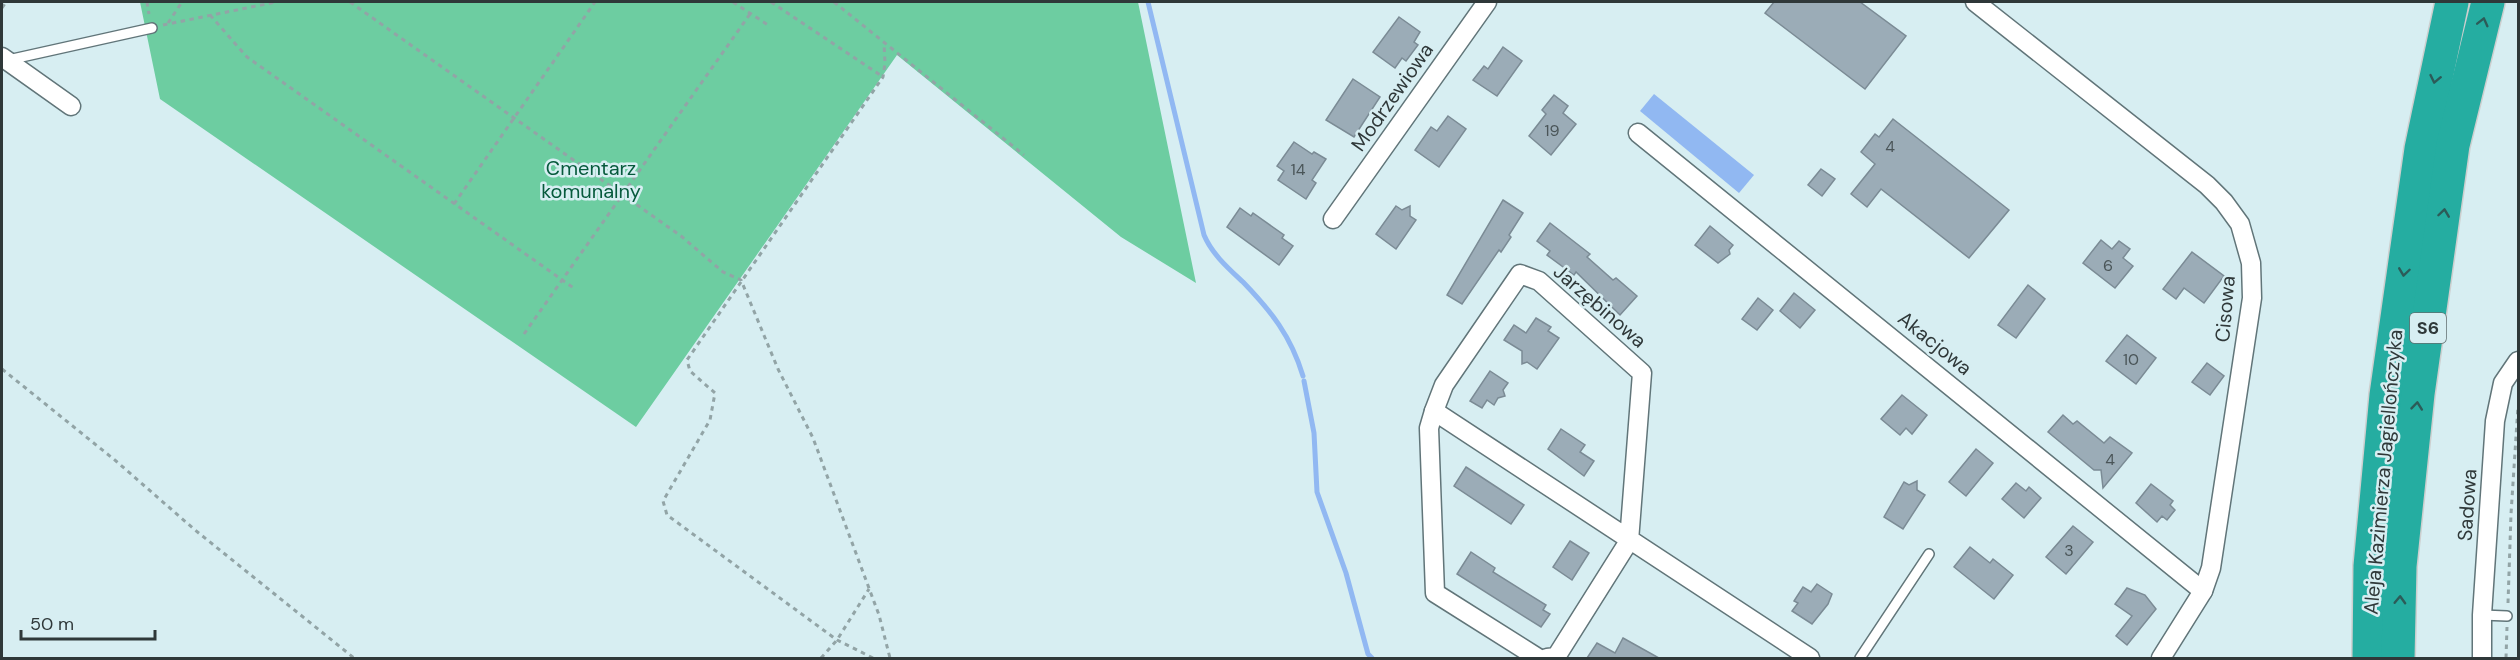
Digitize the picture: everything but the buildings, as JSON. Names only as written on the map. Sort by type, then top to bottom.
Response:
[{"type":"highway","name":"Aleja Kazimierza Jagiellończyka","points":[[2369,658],[2370,566],[2386,395],[2421,149],[2452,2]]},
{"type":"highway","name":"Aleja Kazimierza Jagiellończyka","points":[[2398,658],[2400,566],[2418,394],[2453,145],[2488,2]]},
{"type":"street","name":"Modrzewiowa","points":[[1333,219],[1487,2]]},
{"type":"street","name":"Cisowa","points":[[1975,2],[2207,185],[2224,202],[2240,224],[2251,263],[2252,298],[2211,568],[2203,591],[2161,658]]},
{"type":"street","points":[[4,59],[71,106]]},
{"type":"street","name":"Akacjowa","points":[[1638,133],[2203,591]]},
{"type":"street","name":"Jarzębinowa","points":[[1538,658],[1435,593],[1429,428],[1444,385],[1520,274],[1539,281],[1642,373],[1629,541],[1556,657],[1547,658]]},
{"type":"street","name":"Sadowa","points":[[2482,658],[2482,615],[2497,410],[2503,383],[2518,361]]},
{"type":"street","points":[[1434,411],[1810,658]]},
{"type":"lane","points":[[4,59],[152,28]]},
{"type":"lane","points":[[1860,658],[1929,554]]},
{"type":"lane","points":[[2482,615],[2507,616]]},
{"type":"path","points":[[2,8],[6,2]]},
{"type":"path","points":[[167,25],[182,2]]},
{"type":"path","points":[[152,28],[276,2]]},
{"type":"path","points":[[350,2],[705,254],[723,272],[741,280],[778,369],[813,438],[870,589],[890,658]]},
{"type":"path","points":[[454,204],[595,2]]},
{"type":"path","points":[[733,2],[768,25]]},
{"type":"path","points":[[771,2],[883,77]]},
{"type":"path","points":[[834,2],[1024,155]]},
{"type":"path","points":[[524,334],[750,14]]},
{"type":"path","points":[[210,15],[247,57],[575,289]]},
{"type":"path","points":[[873,658],[837,640],[668,515],[663,501],[710,420],[714,405],[715,393],[690,370],[687,360],[883,77],[884,43]]},
{"type":"path","points":[[2,369],[116,461],[195,530],[354,658]]},
{"type":"path","points":[[2506,658],[2511,514],[2518,406]]},
{"type":"path","points":[[821,658],[837,640],[870,589]]},
{"type":"green space","name":"Cmentarz komunalny","points":[[140,2],[1138,2],[1196,283],[1121,237],[897,55],[636,427],[160,99]]},
{"type":"water","points":[[1654,94],[1754,175],[1739,193],[1640,111]]},
{"type":"waterway","points":[[1148,2],[1204,235],[1216,255],[1253,293],[1279,325],[1303,376]]},
{"type":"waterway","points":[[1304,381],[1314,433],[1317,492],[1346,573],[1368,654],[1372,658]]}]
